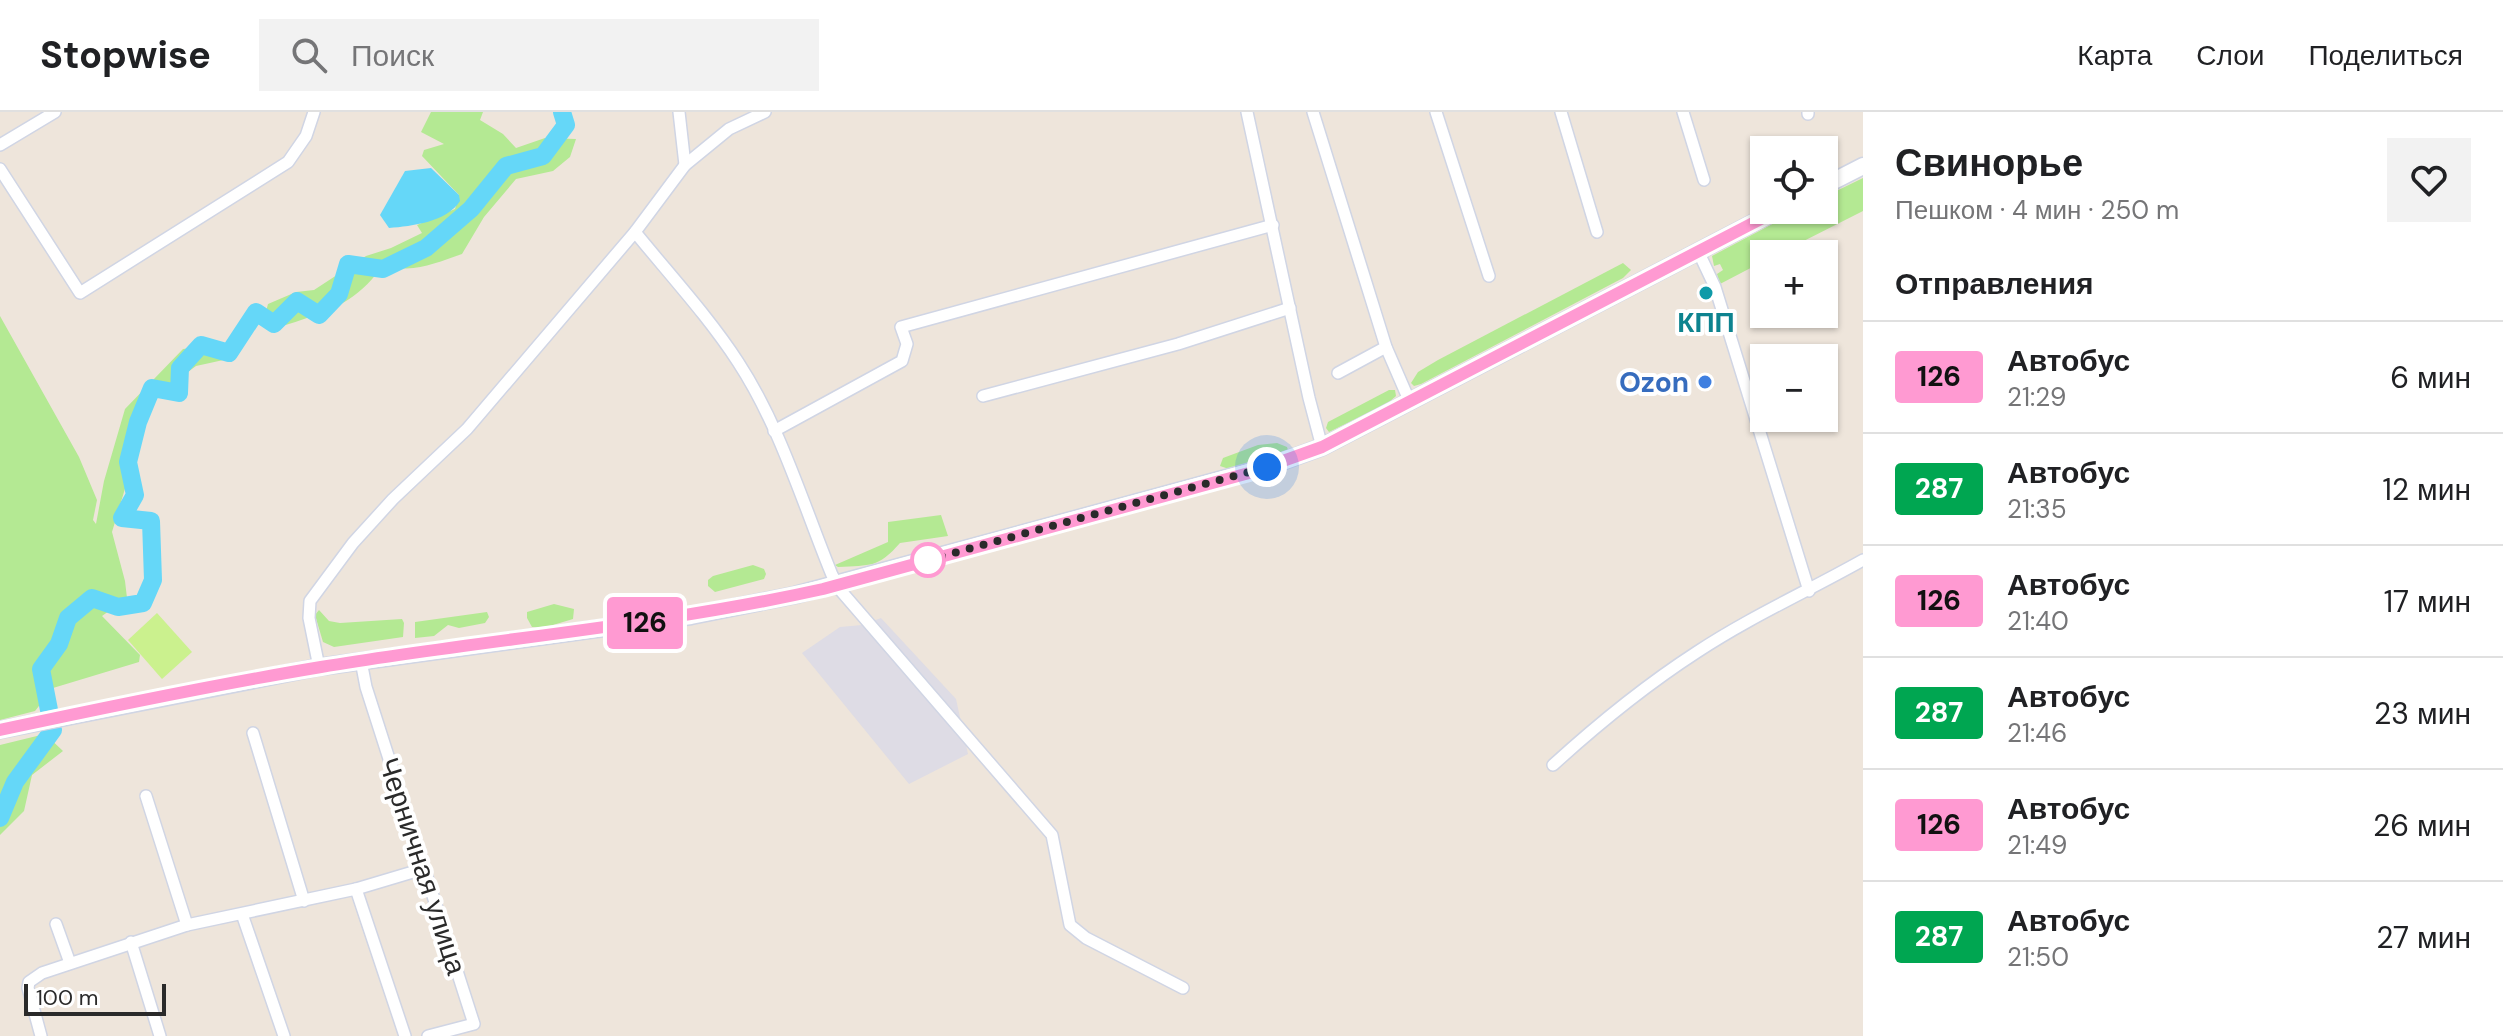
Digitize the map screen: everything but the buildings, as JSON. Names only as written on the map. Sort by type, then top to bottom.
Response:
[{"type":"main road","points":[[1838,179],[1863,166]]},
{"type":"main road","points":[[0,730],[319,667],[691,616],[838,585],[1249,473],[1322,447],[1751,224]]},
{"type":"street","points":[[0,145],[55,112]]},
{"type":"street","points":[[0,169],[80,293],[288,162],[301,145],[314,112]]},
{"type":"street","points":[[679,112],[685,165]]},
{"type":"street","points":[[319,667],[309,618],[310,601],[353,543],[393,499],[467,429],[635,232],[685,165],[729,129],[765,112]]},
{"type":"street","points":[[1247,112],[1322,447]]},
{"type":"street","points":[[1313,112],[1386,347],[1409,400]]},
{"type":"street","points":[[1436,112],[1489,276]]},
{"type":"street","points":[[1561,112],[1597,232]]},
{"type":"street","points":[[1683,112],[1704,180]]},
{"type":"street","points":[[774,431],[902,361],[907,344],[901,327],[1273,225]]},
{"type":"street","points":[[635,232],[737,361],[774,431],[841,591],[1052,835],[1070,925],[1086,938],[1183,988]]},
{"type":"street","points":[[1698,251],[1715,287],[1809,591]]},
{"type":"street","points":[[983,396],[1178,344],[1290,308]]},
{"type":"street","points":[[1338,373],[1386,347]]},
{"type":"street","points":[[1553,765],[1594,727],[1696,652],[1863,560]]},
{"type":"street","name":"Черничная улица","points":[[361,661],[366,687],[474,1024],[428,1036]]},
{"type":"street","points":[[253,733],[304,901]]},
{"type":"street","points":[[146,796],[187,925]]},
{"type":"street","points":[[41,1036],[28,996],[29,982],[42,973],[187,925],[356,889],[423,869]]},
{"type":"street","points":[[356,889],[405,1036]]},
{"type":"street","points":[[242,914],[284,1036]]},
{"type":"street","points":[[56,924],[70,963]]},
{"type":"street","points":[[131,942],[160,1036]]},
{"type":"shaded area","points":[[881,618],[956,699],[968,754],[909,784],[802,653],[840,627],[862,625]]},
{"type":"green space","points":[[431,112],[483,112],[480,120],[503,134],[516,148],[545,138],[576,139],[570,157],[553,171],[516,179],[484,217],[462,254],[413,268],[384,264],[367,284],[340,305],[288,324],[262,326],[268,304],[296,292],[314,290],[366,256],[422,233],[417,225],[455,209],[459,195],[422,156],[424,150],[444,144],[421,132]]},
{"type":"green space","points":[[1863,178],[1863,211],[1838,224],[1838,190]]},
{"type":"green space","points":[[1773,224],[1837,224],[1806,240],[1750,240],[1750,268],[1720,284],[1717,274],[1723,270],[1720,264],[1714,266],[1712,256]]},
{"type":"green space","points":[[1623,263],[1631,270],[1623,278],[1421,384],[1414,386],[1411,383],[1418,372],[1438,360]]},
{"type":"green space","points":[[0,316],[79,457],[97,500],[93,520],[96,524],[104,481],[125,409],[183,349],[227,344],[228,359],[196,366],[158,394],[145,422],[112,532],[127,598],[102,616],[140,655],[139,662],[53,688],[35,711],[0,720]]},
{"type":"green space","points":[[1389,390],[1395,390],[1396,396],[1388,403],[1329,432],[1326,428],[1328,422]]},
{"type":"green space","points":[[1277,443],[1288,450],[1229,469],[1220,466],[1223,458],[1258,445]]},
{"type":"green space","points":[[941,515],[948,536],[900,543],[886,557],[873,564],[835,565],[888,542],[888,522]]},
{"type":"green space","points":[[753,565],[764,569],[764,579],[715,592],[708,586],[708,580],[713,576]]},
{"type":"green space","points":[[554,604],[574,609],[573,619],[543,628],[532,627],[527,612]]},
{"type":"green space","points":[[319,610],[329,621],[340,623],[402,619],[403,637],[334,647],[323,642],[315,615]]},
{"type":"green space","points":[[487,612],[489,617],[485,623],[459,628],[448,625],[434,636],[415,638],[415,622]]},
{"type":"green space","points":[[157,613],[192,652],[162,679],[128,640]]},
{"type":"green space","points":[[45,734],[63,751],[32,775],[24,811],[0,835],[0,745]]},
{"type":"water","points":[[431,168],[459,195],[460,201],[438,218],[389,228],[380,215],[405,171]]},
{"type":"waterway","points":[[49,710],[41,669],[59,644],[68,618],[92,598],[118,607],[143,603],[153,580],[151,521],[122,518],[135,495],[128,462],[138,422],[152,388],[179,393],[180,368],[201,345],[229,353],[256,312],[274,324],[297,301],[319,315],[339,294],[348,264],[383,269],[426,248],[471,209],[506,166],[543,156],[566,125],[562,112]]},
{"type":"waterway","points":[[0,818],[15,782],[53,730]]},
{"type":"bus line","name":"126","points":[[0,730],[319,667],[631,625],[759,603],[823,589],[1249,473],[1322,447],[1751,224]]},
{"type":"place","name":"КПП","points":[[1706,293]]},
{"type":"place","name":"Ozon","points":[[1705,382]]},
{"type":"route","points":[[928,560],[1267,467]]}]
